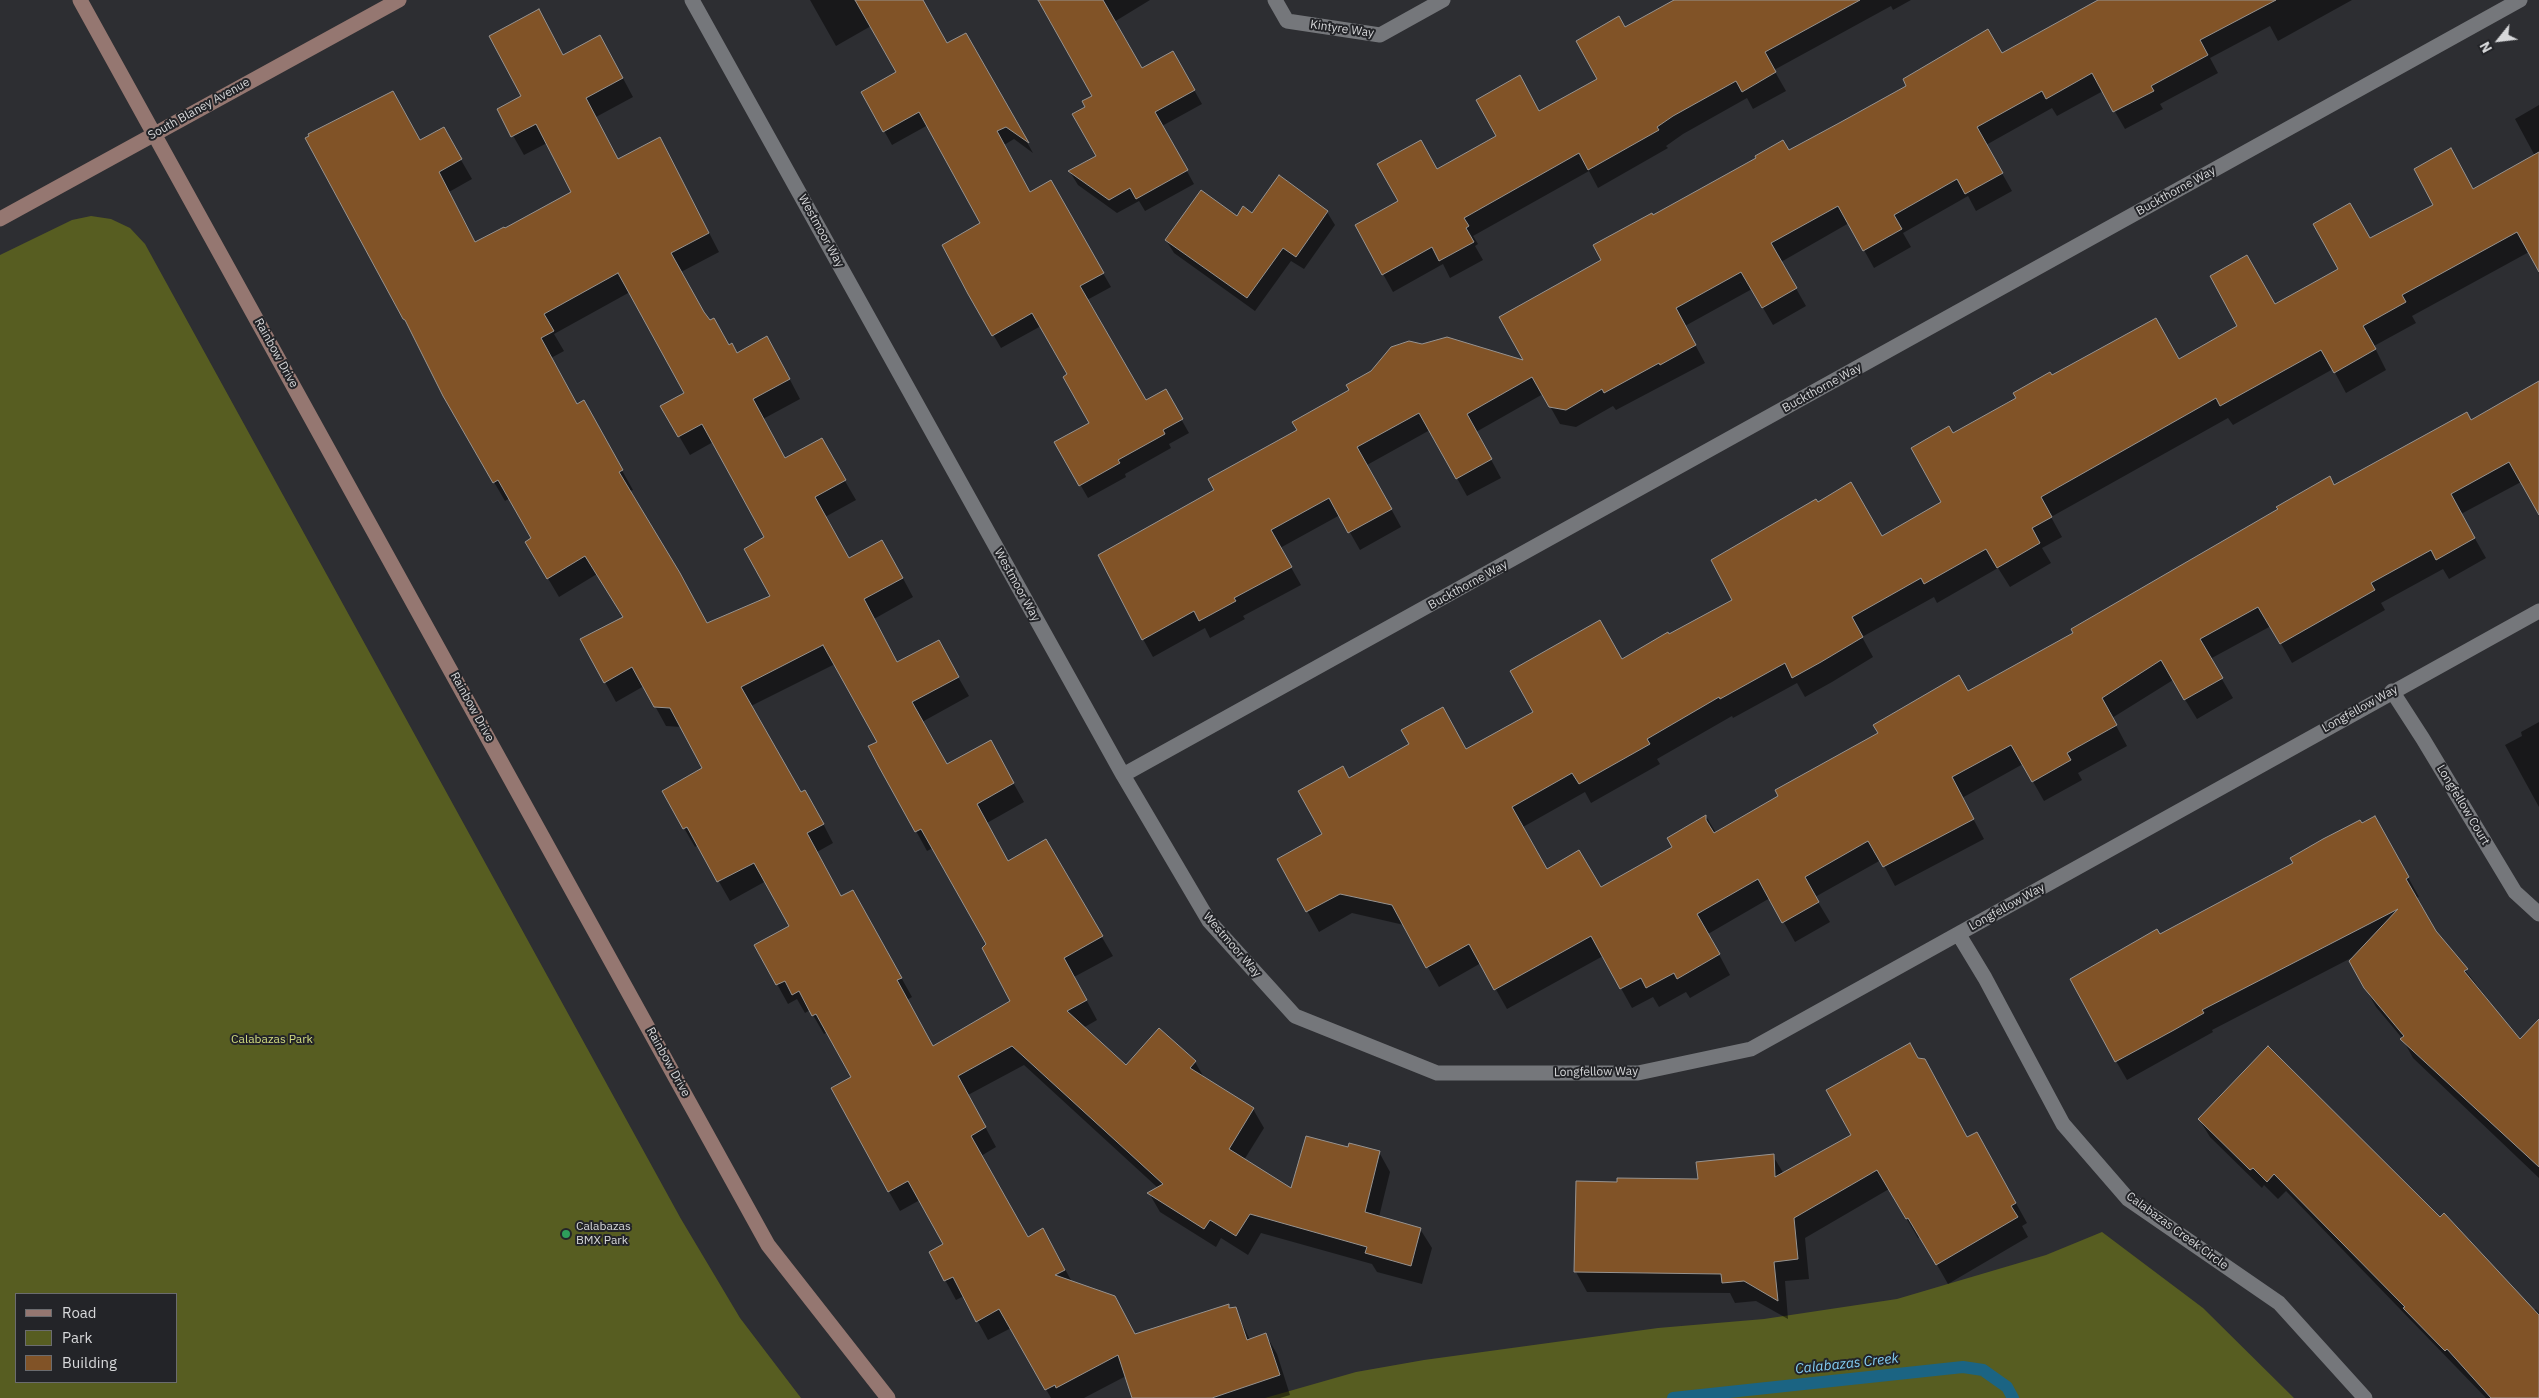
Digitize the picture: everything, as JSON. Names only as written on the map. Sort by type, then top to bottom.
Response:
[{"type":"street","name":"Rainbow Drive","points":[[80,0],[768,1245],[888,1398]]},
{"type":"street","name":"South Blaney Avenue","points":[[0,219],[399,0]]},
{"type":"street","name":"Westmoor Way","points":[[692,0],[1123,775],[1208,921],[1296,1016],[1438,1073]]},
{"type":"street","name":"Kintyre Way","points":[[1275,0],[1287,21],[1380,35],[1443,0]]},
{"type":"street","name":"Buckthorne Way","points":[[1123,775],[2520,0]]},
{"type":"street","name":"Longfellow Way","points":[[1438,1073],[1638,1073],[1750,1050],[1959,935],[2392,691],[2539,611]]},
{"type":"street","name":"Longfellow Court","points":[[2392,691],[2423,738],[2514,892],[2539,914]]},
{"type":"street","name":"Calabazas Creek Circle","points":[[1959,935],[1985,978],[2063,1124],[2128,1199],[2279,1303],[2365,1398]]},
{"type":"green space","name":"Calabazas Park","points":[[91,216],[111,219],[130,228],[145,244],[681,1219],[740,1318],[801,1398],[0,1398],[0,255],[72,220]]},
{"type":"green space","points":[[2102,1232],[2203,1308],[2294,1398],[1265,1398],[1356,1372],[1424,1360],[1658,1328],[1764,1319],[1897,1299],[2046,1255]]},
{"type":"building","points":[[855,0],[923,0],[947,43],[966,33],[1029,143],[1006,127],[997,131],[1030,192],[1051,180],[1104,273],[1080,286],[1146,400],[1166,389],[1183,419],[1163,430],[1165,434],[1118,460],[1120,463],[1079,486],[1054,442],[1089,423],[1063,377],[1067,374],[1032,313],[992,336],[968,294],[942,245],[980,223],[919,112],[883,132],[861,92],[896,72]]},
{"type":"building","points":[[1038,0],[1103,0],[1142,68],[1173,51],[1195,90],[1155,112],[1188,170],[1136,199],[1130,188],[1109,200],[1068,171],[1096,156],[1072,114],[1085,107],[1082,101],[1092,96]]},
{"type":"building","points":[[1674,0],[1860,0],[1765,52],[1776,72],[1742,92],[1736,81],[1673,116],[1657,127],[1659,130],[1588,170],[1579,153],[1464,218],[1469,226],[1466,228],[1474,242],[1439,261],[1432,247],[1382,275],[1355,225],[1398,201],[1377,164],[1421,140],[1437,169],[1496,136],[1476,100],[1520,75],[1539,111],[1597,79],[1576,41],[1619,16],[1625,27]]},
{"type":"building","points":[[2098,0],[2276,0],[2200,40],[2208,55],[2151,86],[2154,91],[2113,112],[2092,73],[2046,99],[2042,91],[1977,127],[2003,173],[1965,194],[1957,179],[1894,215],[1902,229],[1863,251],[1838,206],[1771,243],[1797,288],[1762,308],[1741,272],[1676,308],[1696,345],[1660,365],[1659,363],[1604,393],[1602,389],[1566,410],[1549,407],[1532,377],[1467,414],[1492,459],[1456,479],[1419,413],[1357,447],[1392,509],[1348,533],[1329,498],[1271,530],[1292,567],[1234,598],[1236,601],[1199,621],[1194,611],[1142,640],[1098,555],[1214,490],[1208,479],[1297,430],[1292,422],[1349,390],[1346,385],[1371,371],[1391,347],[1409,341],[1422,344],[1447,337],[1523,360],[1499,317],[1601,260],[1593,245],[1652,213],[1653,215],[1756,158],[1755,156],[1783,140],[1789,150],[1841,122],[1906,86],[1903,79],[1988,29],[2002,53]]},
{"type":"building","points":[[539,9],[563,55],[600,35],[623,78],[586,98],[618,159],[660,137],[709,233],[671,253],[704,312],[710,320],[714,318],[729,345],[732,343],[737,353],[767,336],[790,379],[753,399],[785,458],[822,438],[846,480],[815,497],[849,558],[882,540],[903,578],[864,599],[897,662],[939,640],[959,677],[912,702],[947,764],[991,740],[1014,783],[977,804],[1008,861],[1046,839],[1103,936],[1064,958],[1087,1000],[1067,1011],[1126,1065],[1159,1028],[1196,1061],[1190,1068],[1254,1108],[1229,1149],[1291,1188],[1306,1136],[1348,1147],[1349,1143],[1380,1151],[1365,1212],[1421,1228],[1411,1266],[1365,1253],[1367,1247],[1250,1214],[1236,1236],[1210,1220],[1204,1229],[1147,1193],[1163,1184],[1012,1046],[958,1076],[986,1127],[971,1136],[1028,1237],[1043,1228],[1065,1270],[1055,1275],[1115,1296],[1135,1334],[1229,1304],[1229,1308],[1236,1307],[1247,1340],[1266,1333],[1280,1375],[1212,1398],[1132,1398],[1118,1355],[1056,1388],[1055,1385],[1045,1390],[999,1309],[976,1322],[953,1277],[944,1281],[929,1252],[943,1244],[908,1181],[888,1192],[831,1088],[851,1077],[816,1014],[812,1016],[799,991],[792,995],[785,981],[776,985],[754,945],[789,926],[754,863],[717,882],[687,827],[683,829],[662,791],[702,768],[670,708],[654,707],[632,667],[604,683],[580,639],[623,617],[585,556],[547,579],[525,542],[531,538],[498,480],[493,483],[443,396],[405,320],[305,138],[309,136],[308,134],[393,91],[420,140],[444,127],[462,159],[439,172],[475,242],[571,192],[536,124],[511,137],[497,109],[521,96],[489,36]],"holes":[[[618,273],[684,393],[660,406],[678,437],[702,424],[764,537],[744,549],[770,596],[707,623],[680,573],[619,472],[623,470],[584,400],[577,404],[541,338],[554,331],[544,314]],[[823,645],[877,742],[868,746],[879,767],[915,832],[921,829],[986,944],[982,948],[1010,1001],[933,1046],[897,980],[902,978],[853,890],[841,896],[807,833],[824,824],[805,790],[801,792],[741,687]]]},
{"type":"building","points":[[2451,148],[2473,189],[2539,152],[2539,272],[2517,232],[2402,295],[2406,302],[2363,326],[2376,349],[2334,373],[2321,350],[2220,406],[2216,398],[2041,497],[2052,517],[2032,528],[2040,543],[1997,568],[1986,549],[1924,584],[1921,578],[1852,617],[1863,637],[1821,662],[1792,678],[1785,663],[1720,699],[1719,697],[1647,739],[1650,744],[1579,784],[1572,773],[1512,807],[1547,869],[1579,850],[1601,887],[1672,847],[1667,838],[1706,815],[1706,820],[1714,833],[1778,796],[1775,790],[1878,733],[1873,725],[1959,675],[1968,691],[2073,633],[2071,629],[2278,509],[2276,507],[2330,476],[2334,485],[2467,412],[2471,420],[2539,381],[2539,515],[2509,462],[2451,494],[2475,538],[2436,560],[2431,550],[2371,583],[2375,590],[2280,644],[2258,607],[2200,639],[2223,678],[2184,700],[2161,660],[2102,698],[2117,725],[2067,753],[2071,760],[2032,782],[2011,745],[1952,777],[1974,819],[1883,867],[1868,841],[1805,877],[1819,902],[1782,923],[1758,879],[1697,914],[1720,954],[1677,979],[1674,973],[1646,988],[1641,978],[1620,989],[1591,936],[1494,990],[1469,944],[1426,968],[1392,905],[1340,894],[1306,912],[1277,859],[1322,834],[1298,791],[1343,766],[1349,778],[1409,744],[1401,730],[1443,707],[1466,749],[1533,712],[1510,671],[1600,620],[1622,659],[1668,632],[1669,634],[1732,600],[1711,560],[1816,499],[1818,502],[1851,482],[1882,536],[1941,502],[1911,448],[1949,426],[1953,433],[2016,398],[2013,393],[2050,372],[2052,375],[2156,318],[2179,359],[2237,326],[2210,276],[2247,255],[2275,304],[2338,269],[2313,224],[2350,203],[2370,238],[2433,205],[2414,169]]},
{"type":"building","points":[[1279,175],[1328,211],[1296,257],[1283,248],[1247,298],[1165,240],[1201,190],[1237,216],[1243,206],[1252,213]]},
{"type":"building","points":[[2375,816],[2409,877],[2406,879],[2436,931],[2468,969],[2464,971],[2520,1039],[2539,1019],[2539,1167],[2400,1039],[2404,1036],[2364,988],[2349,961],[2398,909],[2202,1010],[2204,1013],[2115,1062],[2070,979],[2157,929],[2160,934],[2293,863],[2290,858],[2323,839],[2360,820],[2362,823]]},
{"type":"building","points":[[1910,1043],[1918,1058],[1925,1059],[1967,1137],[1977,1132],[2016,1203],[2011,1206],[2018,1217],[1936,1265],[1877,1170],[1794,1218],[1798,1259],[1774,1262],[1778,1301],[1744,1281],[1722,1283],[1721,1274],[1574,1272],[1576,1181],[1617,1182],[1617,1178],[1698,1179],[1696,1162],[1774,1154],[1775,1177],[1851,1135],[1826,1090]]},
{"type":"building","points":[[2268,1046],[2440,1217],[2444,1213],[2539,1315],[2539,1398],[2491,1398],[2447,1349],[2445,1351],[2403,1308],[2405,1307],[2274,1174],[2267,1182],[2253,1168],[2250,1170],[2198,1119]]},
{"type":"waterway","name":"Calabazas Creek","points":[[1673,1398],[1963,1367],[1983,1370],[2007,1387],[2013,1398]]},
{"type":"place","name":"Calabazas BMX Park","points":[[566,1234]]}]
